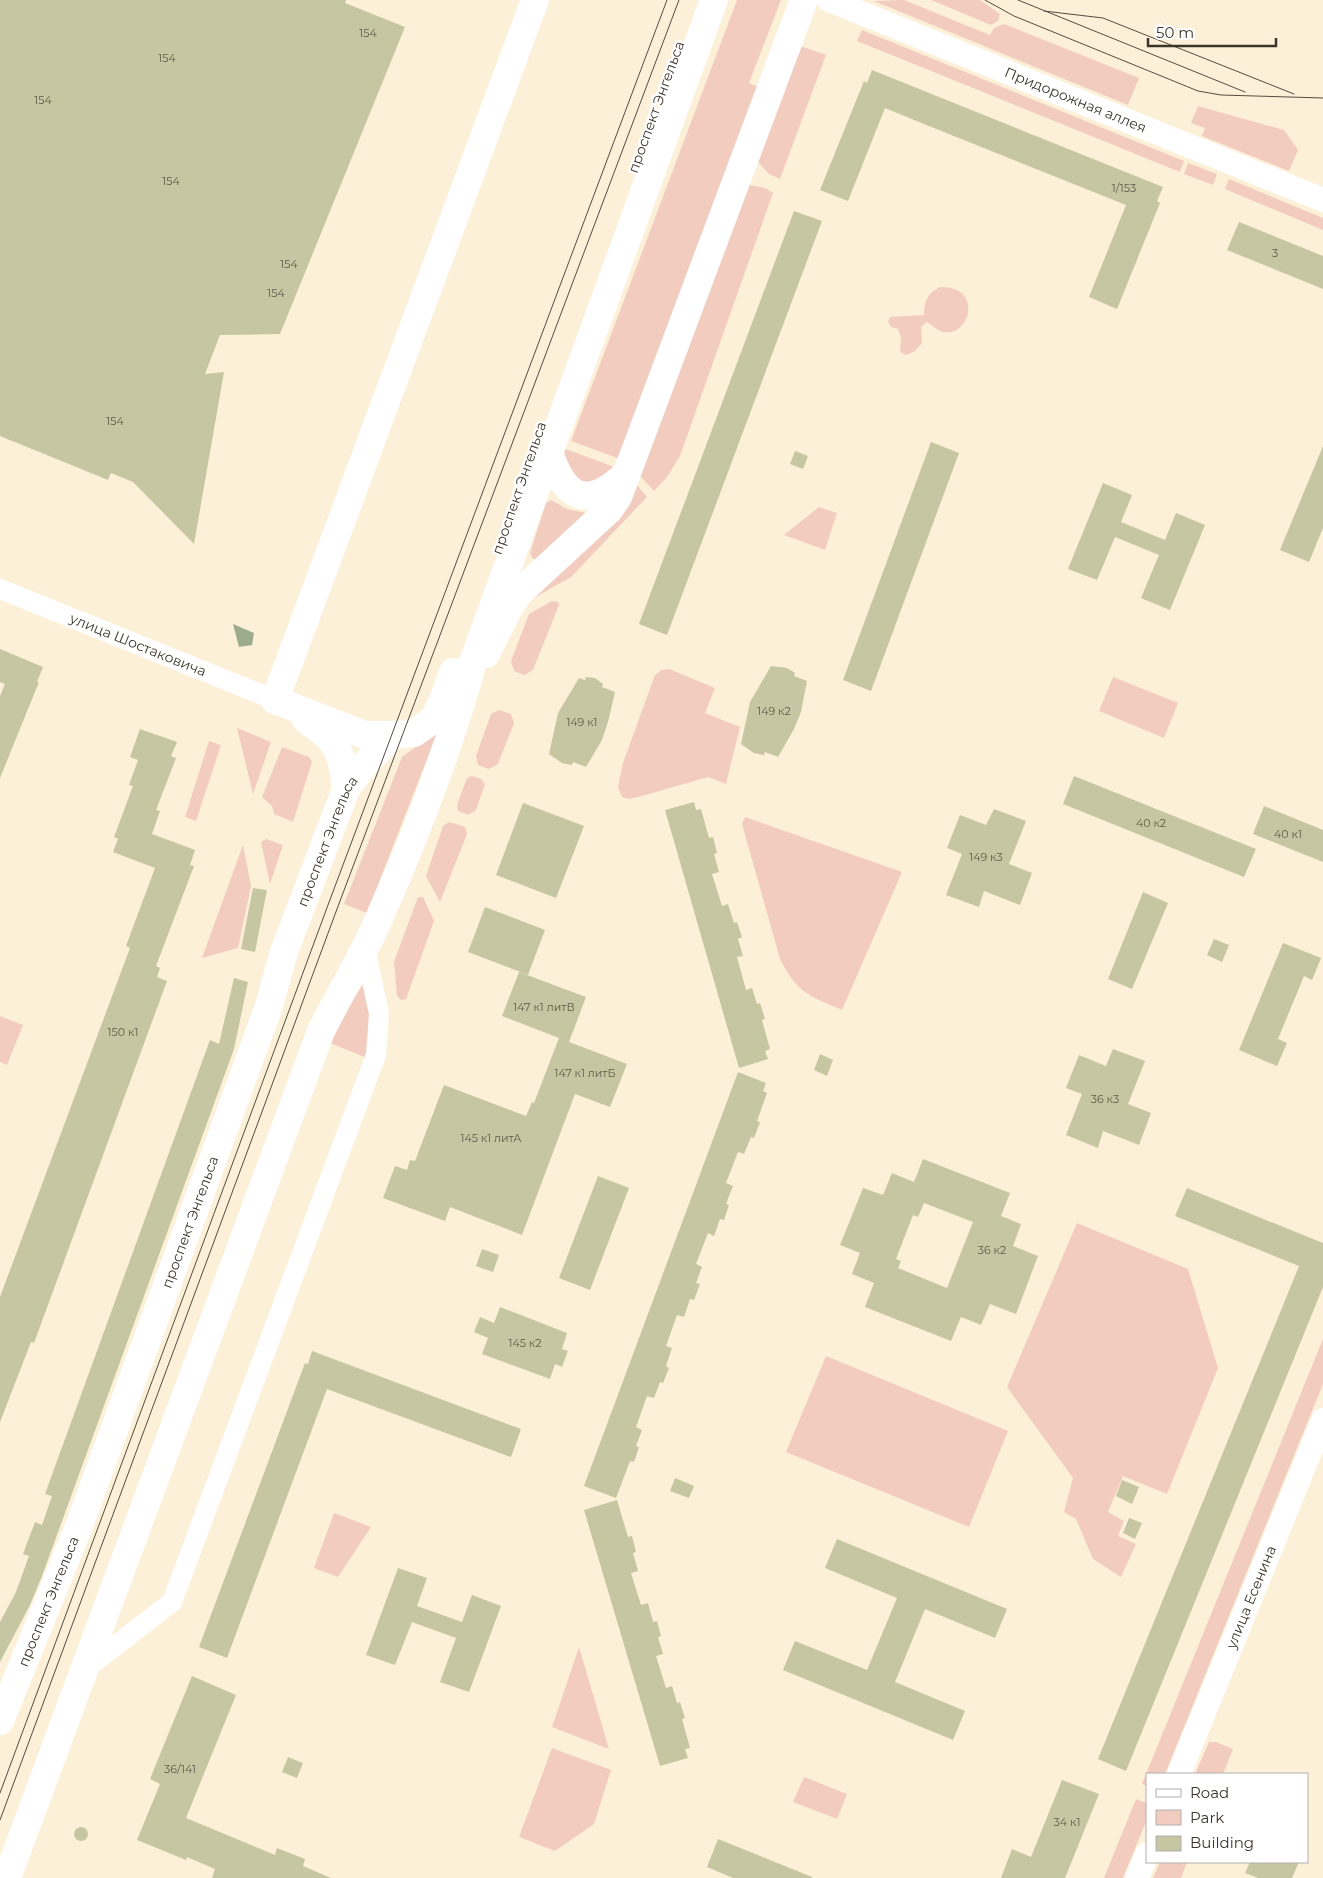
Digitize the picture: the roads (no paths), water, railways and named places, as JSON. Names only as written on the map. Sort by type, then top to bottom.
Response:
[{"type":"main road","points":[[275,700],[535,0]]},
{"type":"main road","name":"проспект Энгельса","points":[[0,1721],[79,1526],[269,1006],[294,924],[346,789],[364,765],[393,735],[409,734],[424,728],[434,719],[443,700],[694,0]]},
{"type":"main road","name":"проспект Энгельса","points":[[7,1878],[321,1031],[377,924],[409,843],[461,704],[473,662],[714,0]]},
{"type":"main road","name":"проспект Энгельса","points":[[461,704],[510,606],[527,585],[609,510],[618,497],[629,472],[804,0]]},
{"type":"main road","name":"проспект Энгельса","points":[[549,452],[561,480],[568,489],[578,494],[593,496],[604,492],[629,472]]},
{"type":"main road","name":"улица Шостаковича","points":[[275,700],[365,734],[393,735]]},
{"type":"main road","name":"улица Шостаковича","points":[[275,700],[320,729],[335,743],[343,759],[346,789]]},
{"type":"street","name":"Придорожная аллея","points":[[829,0],[1323,200]]},
{"type":"street","name":"улица Шостаковича","points":[[0,589],[275,700]]},
{"type":"street","points":[[83,1672],[172,1602],[376,1055],[379,1014],[365,947]]},
{"type":"street","name":"улица Есенина","points":[[1179,1773],[1323,1420]]},
{"type":"street","points":[[1137,1878],[1146,1856]]},
{"type":"tram line","points":[[0,1793],[328,905],[667,0]]},
{"type":"tram line","points":[[0,1820],[337,909],[679,0]]},
{"type":"tram line","points":[[985,0],[1014,16],[1198,91],[1221,95],[1323,98]]},
{"type":"tram line","points":[[1018,0],[1245,92]]},
{"type":"tram line","points":[[1044,11],[1103,18],[1294,94]]}]
